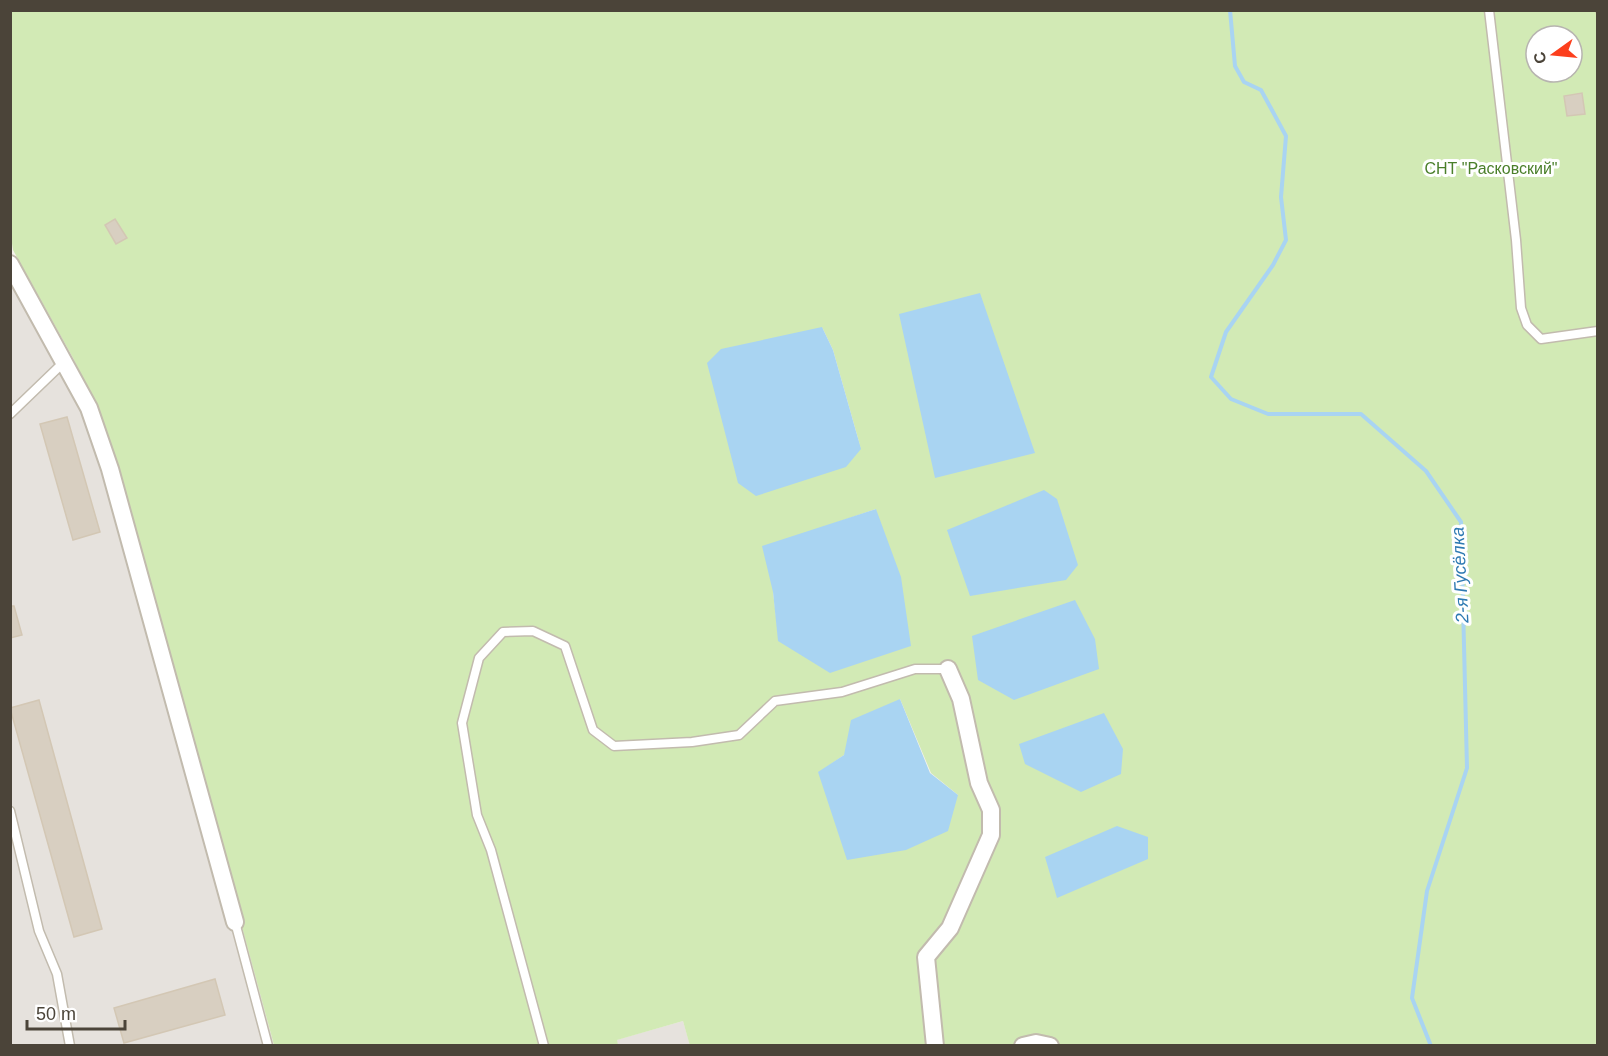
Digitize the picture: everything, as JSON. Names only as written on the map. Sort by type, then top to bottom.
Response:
[{"type":"street","points":[[10,264],[89,408],[110,469],[235,922]]},
{"type":"street","points":[[935,1046],[926,957],[950,928],[991,835],[991,810],[979,783],[961,699],[948,669]]},
{"type":"street","points":[[1023,1046],[1036,1043],[1050,1046]]},
{"type":"lane","points":[[1489,10],[1516,240],[1521,308],[1527,325],[1541,339],[1598,331]]},
{"type":"lane","points":[[10,414],[64,362]]},
{"type":"lane","points":[[544,1046],[491,850],[477,815],[462,723],[479,658],[503,632],[533,632],[565,646],[593,730],[614,746],[692,742],[739,735],[775,701],[842,692],[915,669],[948,669]]},
{"type":"lane","points":[[10,811],[39,931],[57,974],[70,1046]]},
{"type":"lane","points":[[235,922],[268,1046]]},
{"type":"path","points":[[1596,10],[1598,20]]},
{"type":"shaded area","points":[[10,277],[75,394],[103,462],[240,912],[274,1045],[11,1045]]},
{"type":"shaded area","points":[[683,1021],[690,1045],[618,1045],[616,1040]]},
{"type":"green space","name":"СНТ \"Расковский\"","points":[[10,11],[1597,11],[1597,1045],[690,1046],[683,1021],[617,1040],[618,1045],[274,1045],[119,472],[97,408],[73,358],[13,250],[10,230]],"holes":[[[822,327],[833,350],[861,449]],[[876,509],[779,641],[773,592],[835,523]],[[900,699],[931,773],[958,795],[818,773],[844,755]]]},
{"type":"water","points":[[980,293],[1035,453],[935,478],[899,314]]},
{"type":"water","points":[[822,327],[833,350],[861,449],[846,467],[756,496],[738,483],[707,363],[721,349]]},
{"type":"water","points":[[1044,490],[1057,499],[1078,565],[1066,580],[970,596],[947,530]]},
{"type":"water","points":[[876,509],[901,577],[911,646],[830,673],[778,641],[773,592],[762,546]]},
{"type":"water","points":[[1075,600],[1095,639],[1099,669],[1014,700],[978,680],[972,636]]},
{"type":"water","points":[[900,699],[930,773],[958,795],[948,831],[906,850],[847,860],[818,772],[844,755],[851,720]]},
{"type":"water","points":[[1104,713],[1123,749],[1121,774],[1081,792],[1025,764],[1019,744]]},
{"type":"water","points":[[1117,826],[1148,837],[1148,859],[1057,898],[1045,857]]},
{"type":"building","points":[[1582,93],[1585,114],[1567,116],[1564,96]]},
{"type":"building","points":[[115,219],[127,238],[116,244],[105,225]]},
{"type":"building","points":[[67,417],[100,532],[73,540],[40,424]]},
{"type":"building","points":[[10,606],[14,606],[22,635],[10,638]]},
{"type":"building","points":[[39,700],[102,929],[74,937],[10,708]]},
{"type":"building","points":[[215,979],[225,1015],[124,1043],[114,1008]]},
{"type":"waterway","name":"2-я Гусёлка","points":[[1230,10],[1235,66],[1244,82],[1261,90],[1286,136],[1281,197],[1286,240],[1273,265],[1226,332],[1211,377],[1231,399],[1268,414],[1361,414],[1426,471],[1461,522],[1467,768],[1427,891],[1412,998],[1431,1046]]}]
